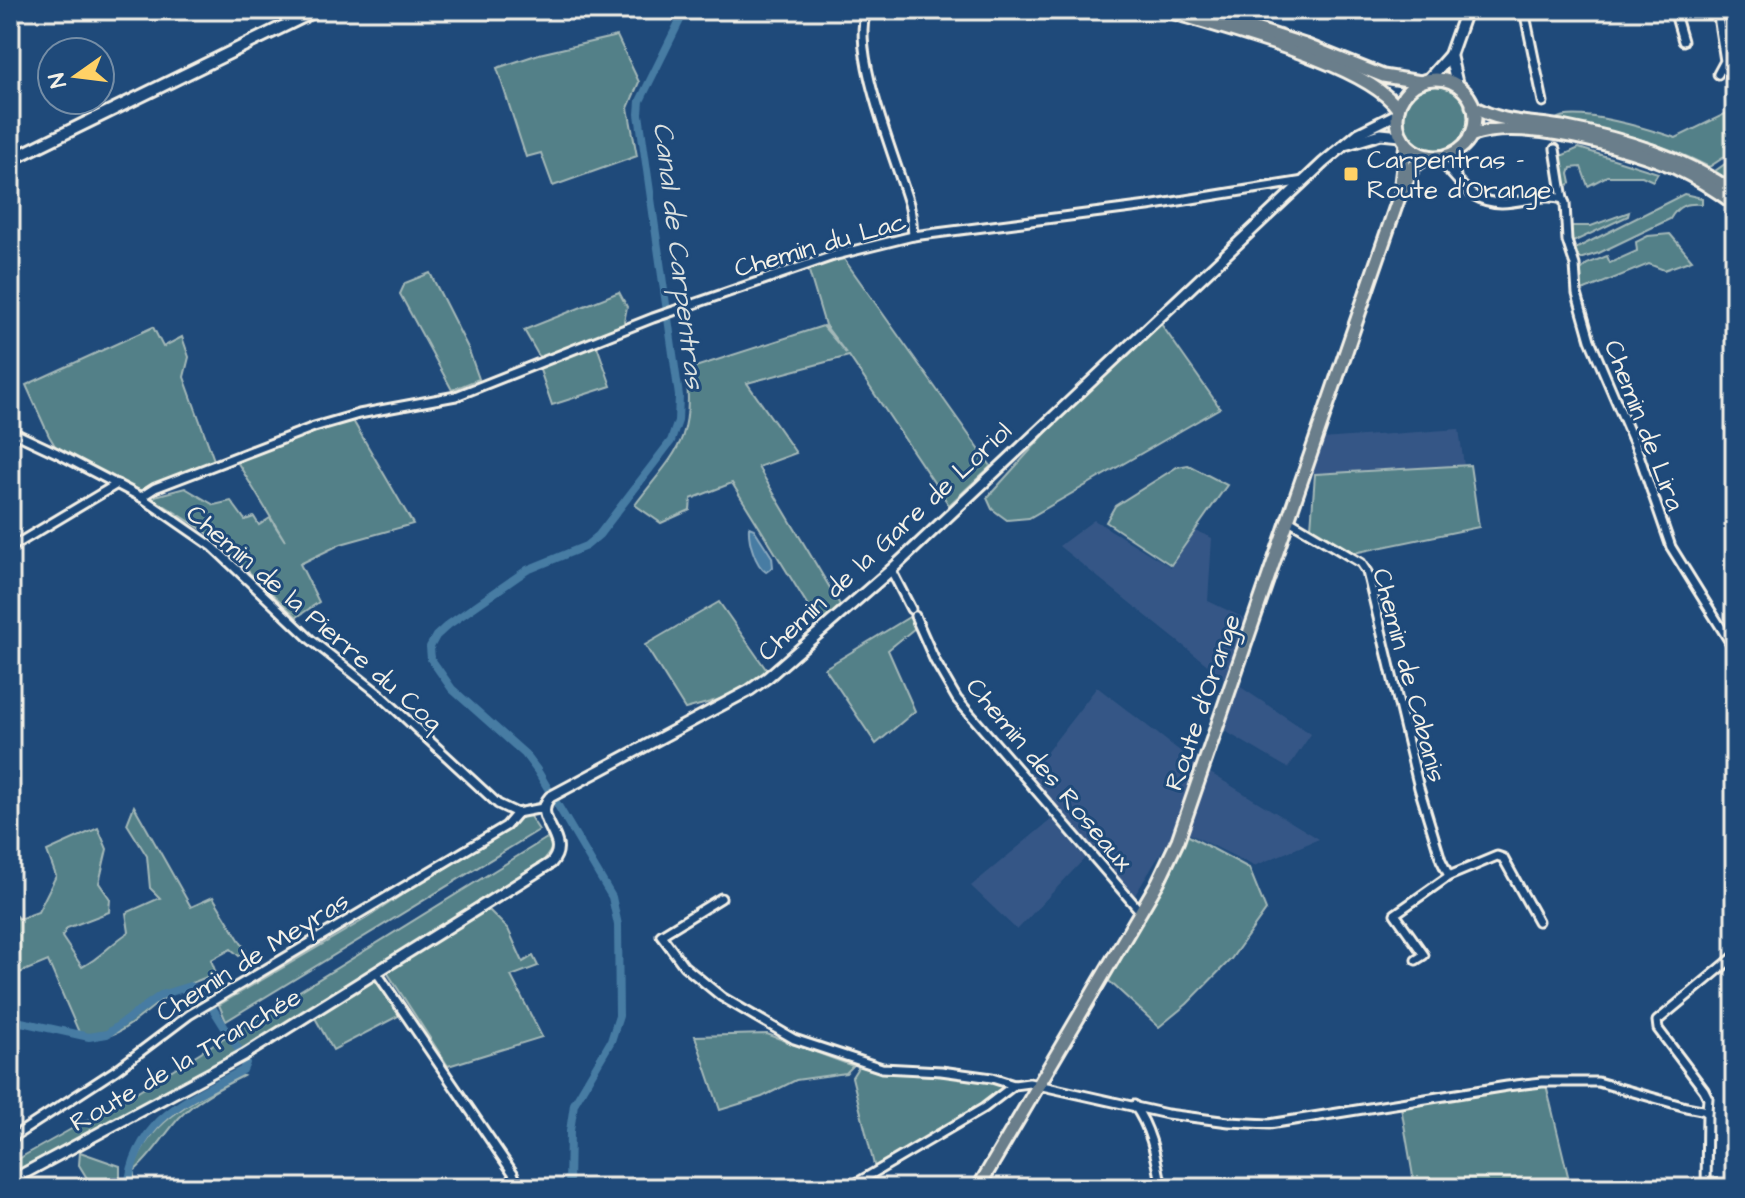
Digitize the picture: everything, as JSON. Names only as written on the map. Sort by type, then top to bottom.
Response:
[{"type":"main road","points":[[10,160],[303,13],[317,10]]},
{"type":"main road","points":[[1165,10],[1332,65],[1379,90],[1398,111],[1404,139],[1432,156],[1457,150],[1470,136],[1474,121],[1472,106],[1457,85],[1447,81],[1383,76],[1305,45],[1197,10]]},
{"type":"main road","points":[[1398,111],[1409,90],[1450,55],[1466,10]]},
{"type":"main road","points":[[1450,55],[1457,85]]},
{"type":"main road","points":[[1472,106],[1501,118],[1574,130],[1652,150],[1678,160],[1735,193]]},
{"type":"main road","points":[[1470,136],[1504,128],[1595,142],[1634,152],[1676,168],[1735,204]]},
{"type":"main road","name":"Route d'Orange","points":[[1398,200],[1404,139]]},
{"type":"main road","name":"Route d'Orange","points":[[978,1188],[1158,882],[1178,840],[1398,200],[1414,166],[1432,156]]},
{"type":"street","points":[[867,10],[863,22],[866,65],[910,209],[913,236]]},
{"type":"street","points":[[1524,10],[1543,102]]},
{"type":"street","points":[[1674,10],[1683,41]]},
{"type":"street","points":[[1717,10],[1725,61],[1718,74]]},
{"type":"street","name":"Chemin de la Gare de Loriol","points":[[543,808],[553,795],[750,690],[768,677],[891,570],[1304,181],[1359,133],[1398,111]]},
{"type":"street","name":"Chemin de la Gare de Loriol","points":[[1345,145],[1381,134],[1404,139]]},
{"type":"street","name":"Chemin de Lira","points":[[1555,149],[1567,209],[1567,241],[1590,340],[1638,452],[1671,547],[1735,650]]},
{"type":"street","points":[[1457,150],[1454,168],[1457,178]]},
{"type":"street","points":[[1432,156],[1470,193],[1489,203],[1555,197],[1563,199]]},
{"type":"street","name":"Chemin du Lac","points":[[141,497],[155,488],[314,427],[359,414],[456,396],[668,313],[823,259],[913,236],[1148,206],[1304,181]]},
{"type":"street","name":"Chemin de la Pierre du Coq","points":[[10,431],[141,497],[213,547],[300,630],[378,693],[487,795],[508,811],[517,813]]},
{"type":"street","points":[[10,548],[117,484]]},
{"type":"street","name":"Chemin de Cabanis","points":[[1289,520],[1361,563],[1367,572],[1419,788],[1441,860],[1449,876]]},
{"type":"street","name":"Chemin des Roseaux","points":[[891,570],[957,699],[1140,911]]},
{"type":"street","points":[[517,813],[543,808],[556,837],[558,851],[551,863],[378,972],[513,1173],[519,1188]]},
{"type":"street","name":"Chemin de Meyras","points":[[10,1139],[116,1070],[165,1032],[506,826],[517,813]]},
{"type":"street","points":[[1416,960],[1424,955],[1395,914],[1449,876],[1497,856],[1503,858],[1538,921]]},
{"type":"street","points":[[721,898],[661,935],[684,966],[722,997],[794,1039],[882,1068],[941,1071],[992,1078],[1014,1085],[1039,1084],[1167,1114],[1229,1122],[1269,1124],[1507,1086],[1590,1081],[1708,1113]]},
{"type":"street","points":[[1706,1188],[1708,1098],[1658,1029],[1657,1021],[1735,956]]},
{"type":"street","name":"Route de la Tranchée","points":[[10,1181],[241,1057],[378,972]]},
{"type":"street","points":[[848,1188],[984,1108],[1014,1085]]},
{"type":"street","points":[[1134,1105],[1153,1143],[1162,1188]]},
{"type":"shaded area","points":[[1459,429],[1464,466],[1312,473],[1322,439]]},
{"type":"shaded area","points":[[1094,520],[1171,567],[1196,531],[1212,538],[1208,601],[1246,619],[1225,679],[1059,546]]},
{"type":"shaded area","points":[[749,527],[754,529],[772,557],[773,567],[766,572],[753,552]]},
{"type":"shaded area","points":[[1239,686],[1311,734],[1288,768],[1225,731]]},
{"type":"shaded area","points":[[1097,687],[1198,765],[1172,835],[1135,895],[1029,775]]},
{"type":"shaded area","points":[[1207,771],[1319,839],[1254,866],[1188,833]]},
{"type":"shaded area","points":[[1052,819],[1085,858],[1017,930],[971,886]]},
{"type":"green space","points":[[617,36],[639,82],[628,108],[637,156],[553,186],[541,153],[526,157],[497,68],[539,54]]},
{"type":"green space","points":[[1436,86],[1448,88],[1459,95],[1466,106],[1466,130],[1459,141],[1448,148],[1436,150],[1424,148],[1413,141],[1406,130],[1404,118],[1406,106],[1413,95],[1424,88]]},
{"type":"green space","points":[[1735,109],[1735,150],[1709,167],[1653,143],[1556,119],[1566,116],[1597,118],[1676,138]]},
{"type":"green space","points":[[1579,148],[1658,173],[1653,181],[1642,176],[1607,176],[1588,186],[1581,167],[1571,168],[1571,183],[1566,186],[1561,156]]},
{"type":"green space","points":[[1735,157],[1735,184],[1715,171]]},
{"type":"green space","points":[[1684,194],[1702,198],[1702,204],[1683,206],[1670,219],[1599,253],[1579,259],[1573,250]]},
{"type":"green space","points":[[1629,212],[1628,216],[1571,243],[1569,226],[1591,226]]},
{"type":"green space","points":[[1670,234],[1692,260],[1664,270],[1649,264],[1580,292],[1581,270],[1587,264],[1607,256],[1610,263],[1637,251],[1636,242],[1648,236]]},
{"type":"green space","points":[[844,259],[991,466],[949,505],[849,356],[747,383],[796,453],[758,467],[842,608],[820,625],[732,483],[691,499],[690,510],[661,523],[635,505],[679,445],[687,414],[686,370],[823,326],[846,353],[825,325],[808,268]]},
{"type":"green space","points":[[430,273],[468,348],[479,379],[452,390],[400,294],[405,283]]},
{"type":"green space","points":[[619,292],[627,307],[623,327],[540,358],[524,330]]},
{"type":"green space","points":[[1161,324],[1220,408],[1029,518],[1007,520],[992,509],[987,498],[1074,402]]},
{"type":"green space","points":[[153,327],[163,347],[182,337],[189,357],[184,377],[214,460],[143,491],[133,489],[57,449],[26,385]]},
{"type":"green space","points":[[596,343],[611,386],[552,405],[538,364]]},
{"type":"green space","points":[[352,419],[413,524],[341,544],[300,564],[319,602],[297,617],[206,532],[151,497],[185,488],[214,505],[231,501],[245,520],[254,517],[259,525],[270,518],[285,541],[236,460]]},
{"type":"green space","points":[[1188,465],[1227,485],[1171,565],[1106,522],[1115,506],[1177,467]]},
{"type":"green space","points":[[1470,465],[1479,527],[1354,553],[1311,528],[1315,474]]},
{"type":"green space","points":[[719,602],[768,672],[759,680],[719,700],[685,709],[645,645]]},
{"type":"green space","points":[[911,616],[915,628],[888,650],[915,711],[876,744],[825,668]]},
{"type":"green space","points":[[134,806],[191,907],[213,897],[246,951],[239,956],[231,949],[211,960],[216,973],[175,991],[120,1031],[95,1038],[81,1037],[48,961],[10,977],[10,910],[19,919],[38,912],[56,876],[47,851],[98,828],[107,849],[99,883],[110,899],[109,912],[67,928],[62,937],[82,967],[129,932],[126,913],[160,898],[150,888],[147,856],[127,824]]},
{"type":"green space","points":[[529,815],[539,830],[226,1021],[219,1005],[367,918],[519,817]]},
{"type":"green space","points":[[1185,834],[1249,868],[1266,910],[1231,959],[1187,1004],[1159,1027],[1108,980],[1171,872]]},
{"type":"green space","points":[[547,838],[553,847],[544,860],[235,1055],[10,1177],[10,1165],[25,1155],[125,1099]]},
{"type":"green space","points":[[482,911],[490,911],[508,929],[523,962],[533,956],[538,966],[511,976],[542,1037],[448,1066],[387,972]]},
{"type":"green space","points":[[376,977],[400,1015],[333,1050],[314,1016]]},
{"type":"green space","points":[[767,1034],[853,1066],[846,1073],[796,1080],[762,1097],[720,1110],[695,1036]]},
{"type":"green space","points":[[859,1066],[894,1073],[985,1081],[1002,1086],[1002,1091],[875,1169],[852,1077]]},
{"type":"green space","points":[[243,1076],[201,1100],[179,1118],[134,1171],[134,1188],[131,1188],[134,1167],[154,1132],[186,1106]]},
{"type":"green space","points":[[1546,1085],[1571,1188],[1415,1188],[1401,1107]]},
{"type":"green space","points":[[80,1152],[120,1166],[120,1188],[93,1188],[79,1165]]},
{"type":"waterway","name":"Canal de Carpentras","points":[[569,1188],[574,1104],[611,1041],[619,1016],[618,925],[612,897],[537,770],[525,754],[452,689],[431,659],[430,647],[448,625],[527,570],[586,546],[599,535],[671,441],[678,421],[679,396],[639,114],[640,101],[685,10]]},
{"type":"waterway","name":"Canal de Carpentras","points":[[10,1017],[89,1037],[107,1034],[161,995],[190,986],[203,993],[246,1063],[243,1070],[185,1102],[153,1128],[141,1144],[128,1188]]},
{"type":"waterway","points":[[985,1166],[1030,1088]]},
{"type":"place","name":"Carpentras - Route d'Orange","points":[[1351,174]]}]
